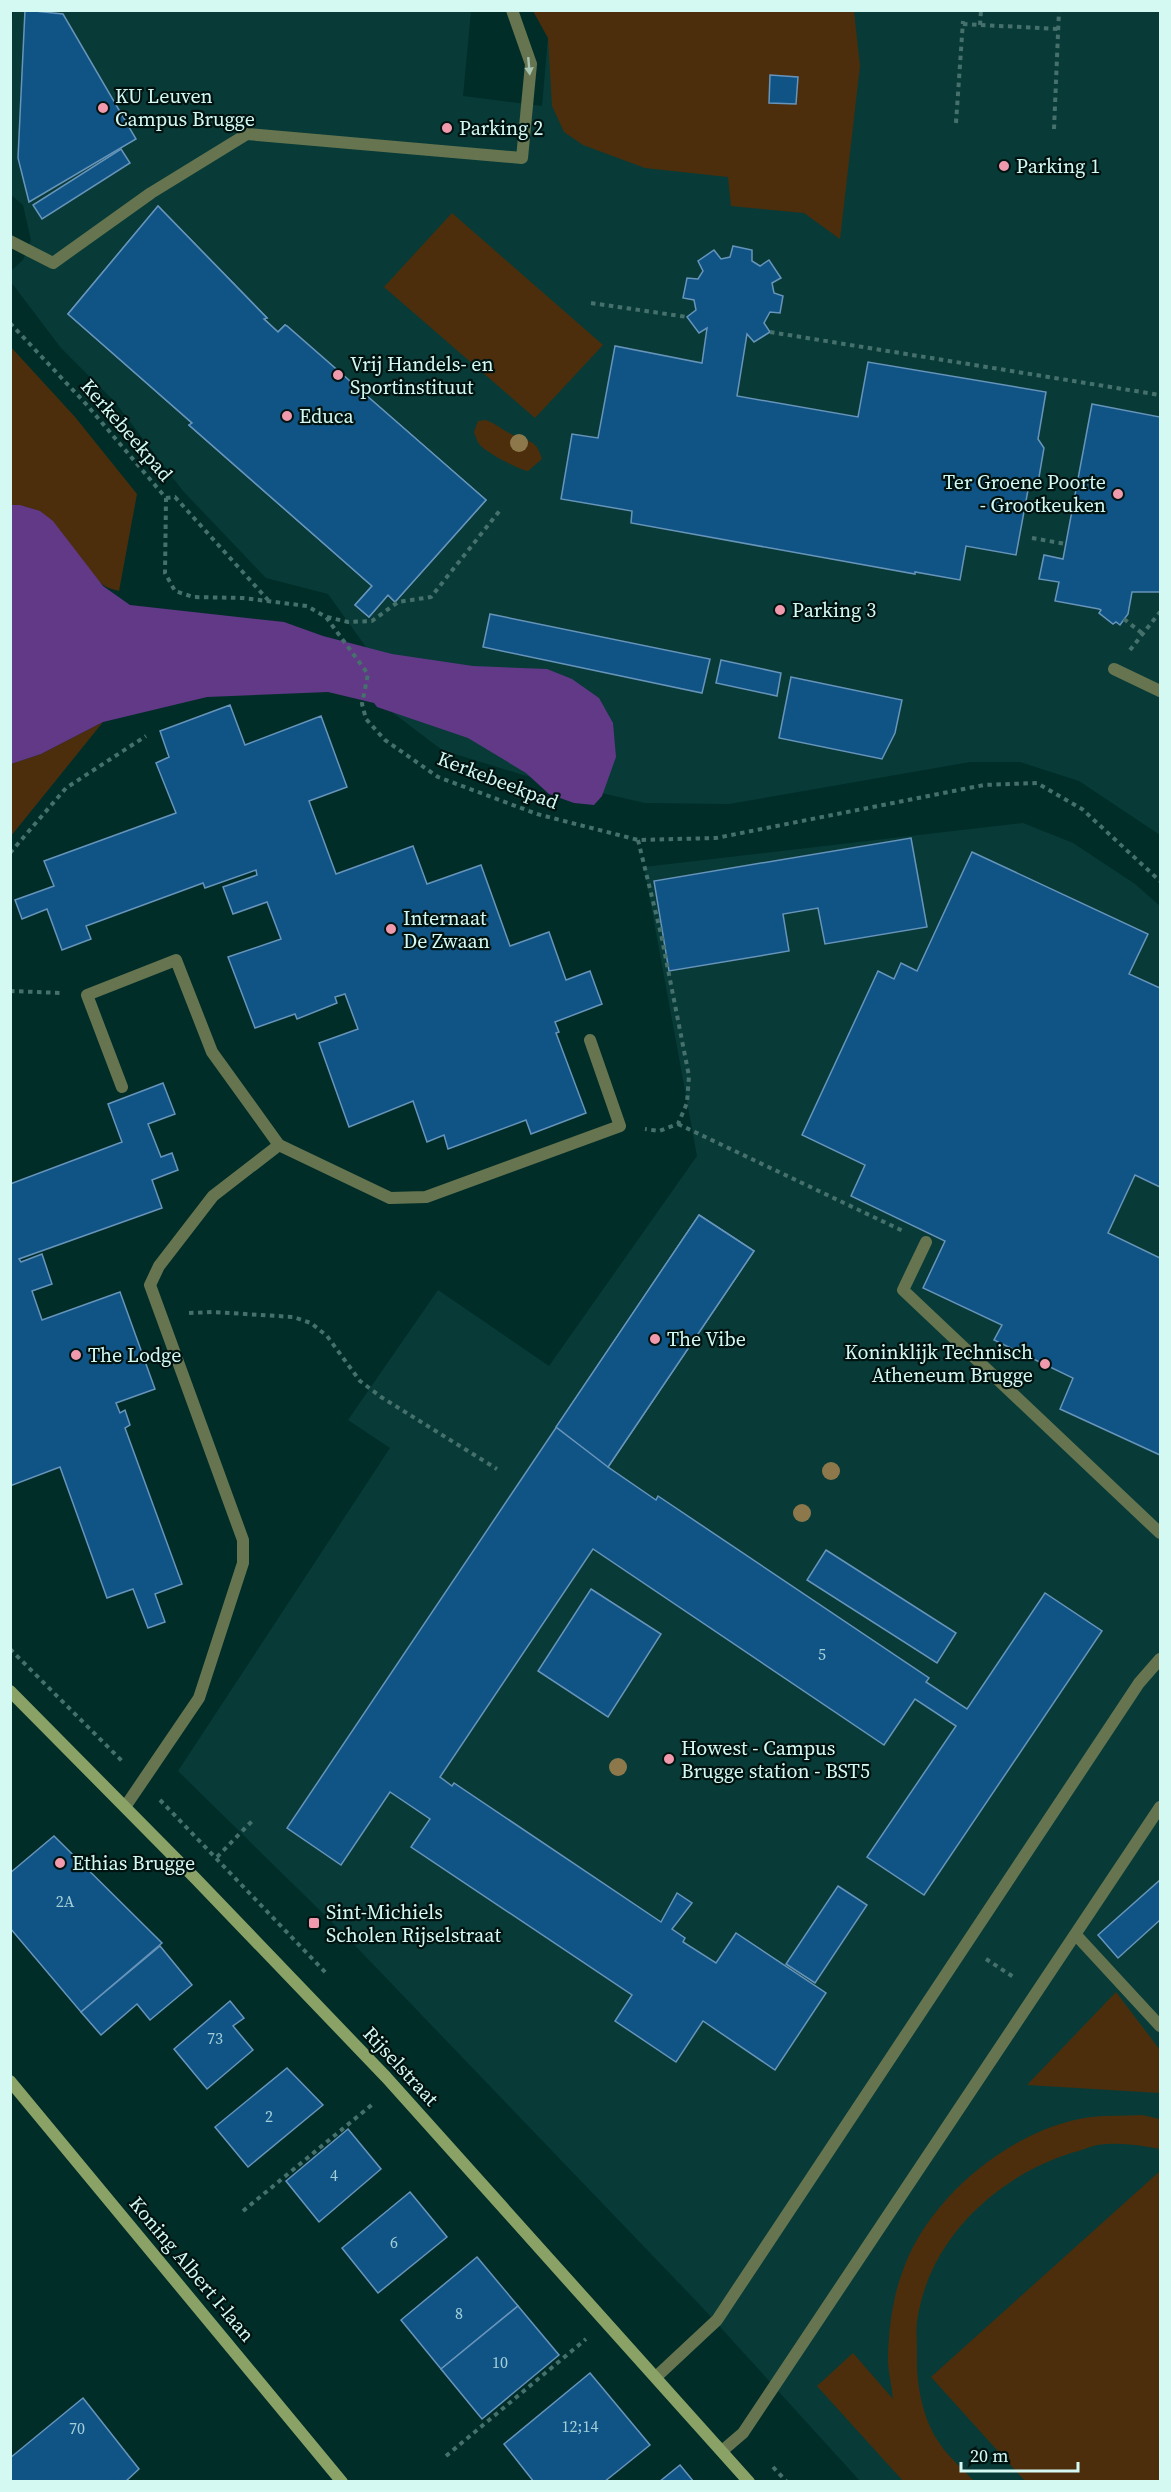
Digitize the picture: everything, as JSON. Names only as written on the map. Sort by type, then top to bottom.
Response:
[{"type":"street","points":[[10,241],[52,263],[151,194],[247,134],[522,158],[531,64],[512,10]]},
{"type":"street","points":[[1114,669],[1161,692]]},
{"type":"street","points":[[122,1087],[87,995],[176,960],[212,1052],[279,1145],[390,1198],[426,1197],[620,1126],[590,1040]]},
{"type":"street","points":[[125,1807],[199,1698],[243,1563],[243,1540],[150,1285],[159,1266],[213,1196],[279,1145]]},
{"type":"street","points":[[926,1242],[903,1290],[1161,1533]]},
{"type":"street","points":[[656,2377],[717,2320],[1139,1683],[1161,1659]]},
{"type":"street","name":"Rijselstraat","points":[[10,1691],[196,1879],[395,2086],[749,2481]]},
{"type":"street","points":[[722,2451],[743,2433],[1161,1807]]},
{"type":"street","points":[[1076,1935],[1161,2026]]},
{"type":"street","name":"Koning Albert I-laan","points":[[10,2081],[342,2481]]},
{"type":"path","points":[[980,25],[981,10]]},
{"type":"path","points":[[1054,129],[1059,10]]},
{"type":"path","points":[[956,123],[963,23],[1058,29]]},
{"type":"path","points":[[591,303],[687,317]]},
{"type":"path","name":"Kerkebeekpad","points":[[10,323],[86,404],[166,498],[165,573],[175,591],[193,597],[243,598],[307,606],[326,617],[368,674],[362,704],[366,719],[385,740],[438,777],[537,814],[638,840],[716,838],[984,785],[1037,783],[1082,809],[1161,881]]},
{"type":"path","points":[[770,332],[1161,395]]},
{"type":"path","points":[[166,498],[175,497],[268,601]]},
{"type":"path","points":[[326,617],[348,622],[372,621],[398,602],[431,597],[501,508]]},
{"type":"path","points":[[1032,538],[1066,543]]},
{"type":"path","points":[[1114,669],[1161,612]]},
{"type":"path","points":[[1124,619],[1143,634]]},
{"type":"path","points":[[10,853],[66,788],[146,736]]},
{"type":"path","points":[[638,840],[661,934],[689,1076],[687,1103],[678,1124]]},
{"type":"path","points":[[10,991],[87,995]]},
{"type":"path","points":[[620,1126],[659,1131],[678,1124],[926,1242]]},
{"type":"path","points":[[161,1315],[213,1312],[293,1317],[311,1323],[327,1336],[360,1381],[381,1397],[497,1469]]},
{"type":"path","points":[[196,1879],[254,1819]]},
{"type":"path","points":[[965,1946],[1039,1992]]},
{"type":"path","points":[[243,2211],[395,2086]]},
{"type":"path","points":[[446,2456],[606,2322]]},
{"type":"shaded area","points":[[13,11],[471,11],[463,96],[542,106],[548,38],[537,11],[1160,11],[1160,835],[1079,781],[1020,762],[970,762],[729,804],[645,803],[523,775],[442,750],[388,709],[371,654],[328,594],[266,578],[183,491],[115,402],[61,348],[11,282],[11,271],[23,260],[31,240],[23,205],[11,195],[10,42]]},
{"type":"shaded area","points":[[533,11],[854,11],[860,66],[840,239],[804,213],[731,206],[728,177],[645,168],[583,145],[564,132],[552,106],[548,38]]},
{"type":"shaded area","points":[[452,213],[603,345],[535,418],[384,287]]},
{"type":"shaded area","points":[[10,346],[75,417],[137,494],[119,591],[102,584],[91,573],[53,523],[28,507],[11,505]]},
{"type":"shaded area","points":[[486,420],[534,444],[542,459],[528,471],[489,452],[479,444],[474,432],[478,421]]},
{"type":"shaded area","points":[[11,505],[20,505],[40,511],[53,521],[103,586],[130,605],[284,622],[323,636],[392,654],[473,666],[547,669],[572,679],[599,698],[613,723],[616,757],[602,796],[594,805],[574,803],[549,794],[526,773],[468,738],[377,707],[374,703],[328,692],[207,697],[103,722],[41,754],[11,764]]},
{"type":"shaded area","points":[[103,722],[11,836],[11,764],[41,754]]},
{"type":"shaded area","name":"Howest - Campus Brugge station - BST5","points":[[1023,823],[1073,843],[1135,884],[1160,906],[1160,2481],[860,2481],[701,2306],[344,1934],[178,1771],[390,1448],[348,1420],[438,1290],[549,1366],[697,1156],[644,867]]},
{"type":"shaded area","points":[[1116,1992],[1160,2050],[1160,2093],[1027,2085]]},
{"type":"shaded area","points":[[1142,2115],[1160,2119],[1160,2149],[1129,2144],[1097,2145],[1043,2164],[992,2195],[951,2239],[935,2264],[924,2292],[917,2322],[918,2376],[921,2399],[932,2432],[946,2452],[974,2481],[903,2481],[817,2386],[853,2353],[893,2399],[888,2363],[889,2340],[893,2306],[902,2273],[914,2245],[931,2218],[952,2193],[977,2171],[1004,2151],[1032,2135],[1062,2123],[1091,2117]]},
{"type":"shaded area","points":[[1160,2171],[1160,2481],[1025,2481],[931,2377]]},
{"type":"building","points":[[25,10],[63,14],[136,139],[29,202],[18,158]]},
{"type":"building","points":[[770,75],[798,77],[796,104],[769,103]]},
{"type":"building","points":[[121,149],[130,163],[42,219],[33,205]]},
{"type":"building","name":"Educa","points":[[158,206],[278,332],[285,325],[486,500],[395,602],[388,595],[369,617],[355,605],[372,586],[189,425],[192,423],[68,314]]},
{"type":"building","name":"Educa","points":[[158,206],[278,332],[285,325],[287,326],[486,500],[395,602],[388,595],[369,617],[355,605],[372,586],[189,425],[192,423],[68,314]]},
{"type":"building","points":[[733,246],[752,250],[752,261],[760,266],[769,260],[781,278],[772,283],[774,293],[783,296],[780,313],[770,312],[764,323],[770,332],[754,342],[747,334],[737,396],[858,417],[868,362],[1046,392],[1038,439],[1044,448],[1038,483],[1028,490],[1016,555],[966,546],[960,580],[631,523],[632,511],[561,499],[572,434],[598,438],[615,346],[702,363],[707,328],[699,333],[687,317],[696,310],[694,300],[683,298],[687,278],[698,279],[703,271],[698,261],[714,250],[721,259],[730,257]]},
{"type":"building","name":"Ter Groene Poorte - Grootkeuken","points":[[1092,404],[1160,417],[1160,592],[1132,592],[1128,614],[1120,625],[1116,622],[1113,624],[1099,613],[1101,610],[1099,609],[1055,601],[1059,582],[1039,579],[1044,555],[1063,559]]},
{"type":"building","points":[[490,614],[710,659],[702,693],[483,647]]},
{"type":"building","points":[[721,660],[781,673],[777,696],[716,683]]},
{"type":"building","points":[[791,677],[902,700],[895,733],[882,759],[779,738]]},
{"type":"building","name":"Internaat De Zwaan","points":[[230,705],[245,745],[321,716],[347,787],[309,801],[336,874],[413,846],[427,884],[481,865],[510,946],[549,932],[566,980],[590,971],[602,1004],[555,1022],[559,1032],[556,1033],[586,1113],[531,1134],[526,1120],[448,1149],[444,1135],[427,1142],[413,1101],[349,1127],[319,1043],[358,1029],[345,994],[335,997],[337,1003],[297,1019],[295,1014],[255,1028],[228,957],[281,939],[267,902],[233,914],[223,887],[257,875],[256,870],[205,888],[203,883],[86,926],[91,939],[62,950],[47,909],[22,919],[15,900],[54,886],[44,861],[176,813],[156,763],[169,757],[160,731]]},
{"type":"building","points":[[911,838],[927,927],[825,944],[818,908],[783,914],[789,951],[669,971],[654,881]]},
{"type":"building","points":[[972,852],[1148,934],[1129,974],[1160,988],[1160,1187],[1135,1175],[1108,1233],[1160,1258],[1160,1455],[1060,1409],[1073,1378],[994,1340],[1002,1325],[923,1288],[945,1241],[851,1196],[865,1165],[802,1135],[878,971],[894,979],[901,963],[917,971]]},
{"type":"building","name":"The Lodge","points":[[163,1083],[175,1114],[148,1124],[161,1157],[172,1153],[178,1170],[152,1180],[162,1208],[19,1259],[21,1262],[42,1254],[52,1284],[32,1291],[42,1320],[120,1292],[155,1389],[116,1403],[120,1413],[125,1410],[130,1425],[125,1428],[182,1584],[155,1594],[165,1622],[148,1628],[133,1589],[107,1598],[60,1467],[10,1486],[10,1184],[122,1142],[108,1104]]},
{"type":"building","points":[[699,1215],[754,1251],[608,1467],[656,1500],[658,1496],[929,1678],[926,1682],[967,1709],[1045,1593],[1102,1631],[924,1895],[867,1857],[956,1726],[915,1699],[884,1745],[593,1549],[440,1777],[452,1786],[454,1783],[661,1922],[677,1893],[692,1903],[672,1929],[685,1938],[683,1942],[716,1963],[736,1933],[826,1993],[775,2070],[703,2021],[676,2062],[615,2021],[632,1995],[411,1847],[430,1819],[390,1792],[341,1865],[287,1828]]},
{"type":"building","name":"The Vibe","points":[[699,1215],[754,1251],[608,1467],[556,1427]]},
{"type":"building","points":[[826,1550],[956,1633],[937,1663],[807,1580]]},
{"type":"building","points":[[591,1589],[661,1634],[608,1717],[538,1671]]},
{"type":"building","points":[[54,1836],[162,1943],[81,2012],[10,1928],[10,1873]]},
{"type":"building","points":[[1160,1880],[1160,1920],[1118,1958],[1098,1935]]},
{"type":"building","points":[[838,1886],[867,1905],[815,1983],[786,1964]]},
{"type":"building","points":[[160,1946],[192,1985],[150,2020],[137,2004],[101,2035],[81,2012]]},
{"type":"building","points":[[230,2001],[244,2018],[233,2026],[253,2050],[207,2089],[174,2049]]},
{"type":"building","points":[[287,2068],[323,2105],[248,2167],[215,2127]]},
{"type":"building","points":[[348,2129],[381,2169],[319,2222],[286,2181]]},
{"type":"building","points":[[410,2192],[447,2237],[378,2293],[342,2248]]},
{"type":"building","points":[[477,2257],[518,2306],[441,2369],[401,2320]]},
{"type":"building","points":[[518,2306],[559,2355],[482,2419],[441,2369]]},
{"type":"building","points":[[590,2373],[650,2445],[604,2482],[534,2482],[504,2444]]},
{"type":"building","points":[[83,2398],[139,2469],[125,2482],[10,2482],[10,2458]]},
{"type":"building","points":[[680,2465],[694,2482],[659,2482]]},
{"type":"place","name":"KU Leuven Campus Brugge","points":[[103,108]]},
{"type":"place","name":"Parking 2","points":[[447,128]]},
{"type":"place","name":"Parking 1","points":[[1004,166]]},
{"type":"place","name":"Vrij Handels- en Sportinstituut","points":[[338,375]]},
{"type":"place","name":"Educa","points":[[287,416]]},
{"type":"place","name":"Ter Groene Poorte - Grootkeuken","points":[[1118,494]]},
{"type":"place","name":"Parking 3","points":[[780,610]]},
{"type":"place","name":"Internaat De Zwaan","points":[[391,929]]},
{"type":"place","name":"The Vibe","points":[[655,1339]]},
{"type":"place","name":"The Lodge","points":[[76,1355]]},
{"type":"place","name":"Koninklijk Technisch Atheneum Brugge","points":[[1045,1364]]},
{"type":"place","name":"Howest - Campus Brugge station - BST5","points":[[669,1759]]},
{"type":"place","name":"Ethias Brugge","points":[[60,1863]]},
{"type":"place","name":"Sint-Michiels Scholen Rijselstraat","points":[[314,1923]]}]
